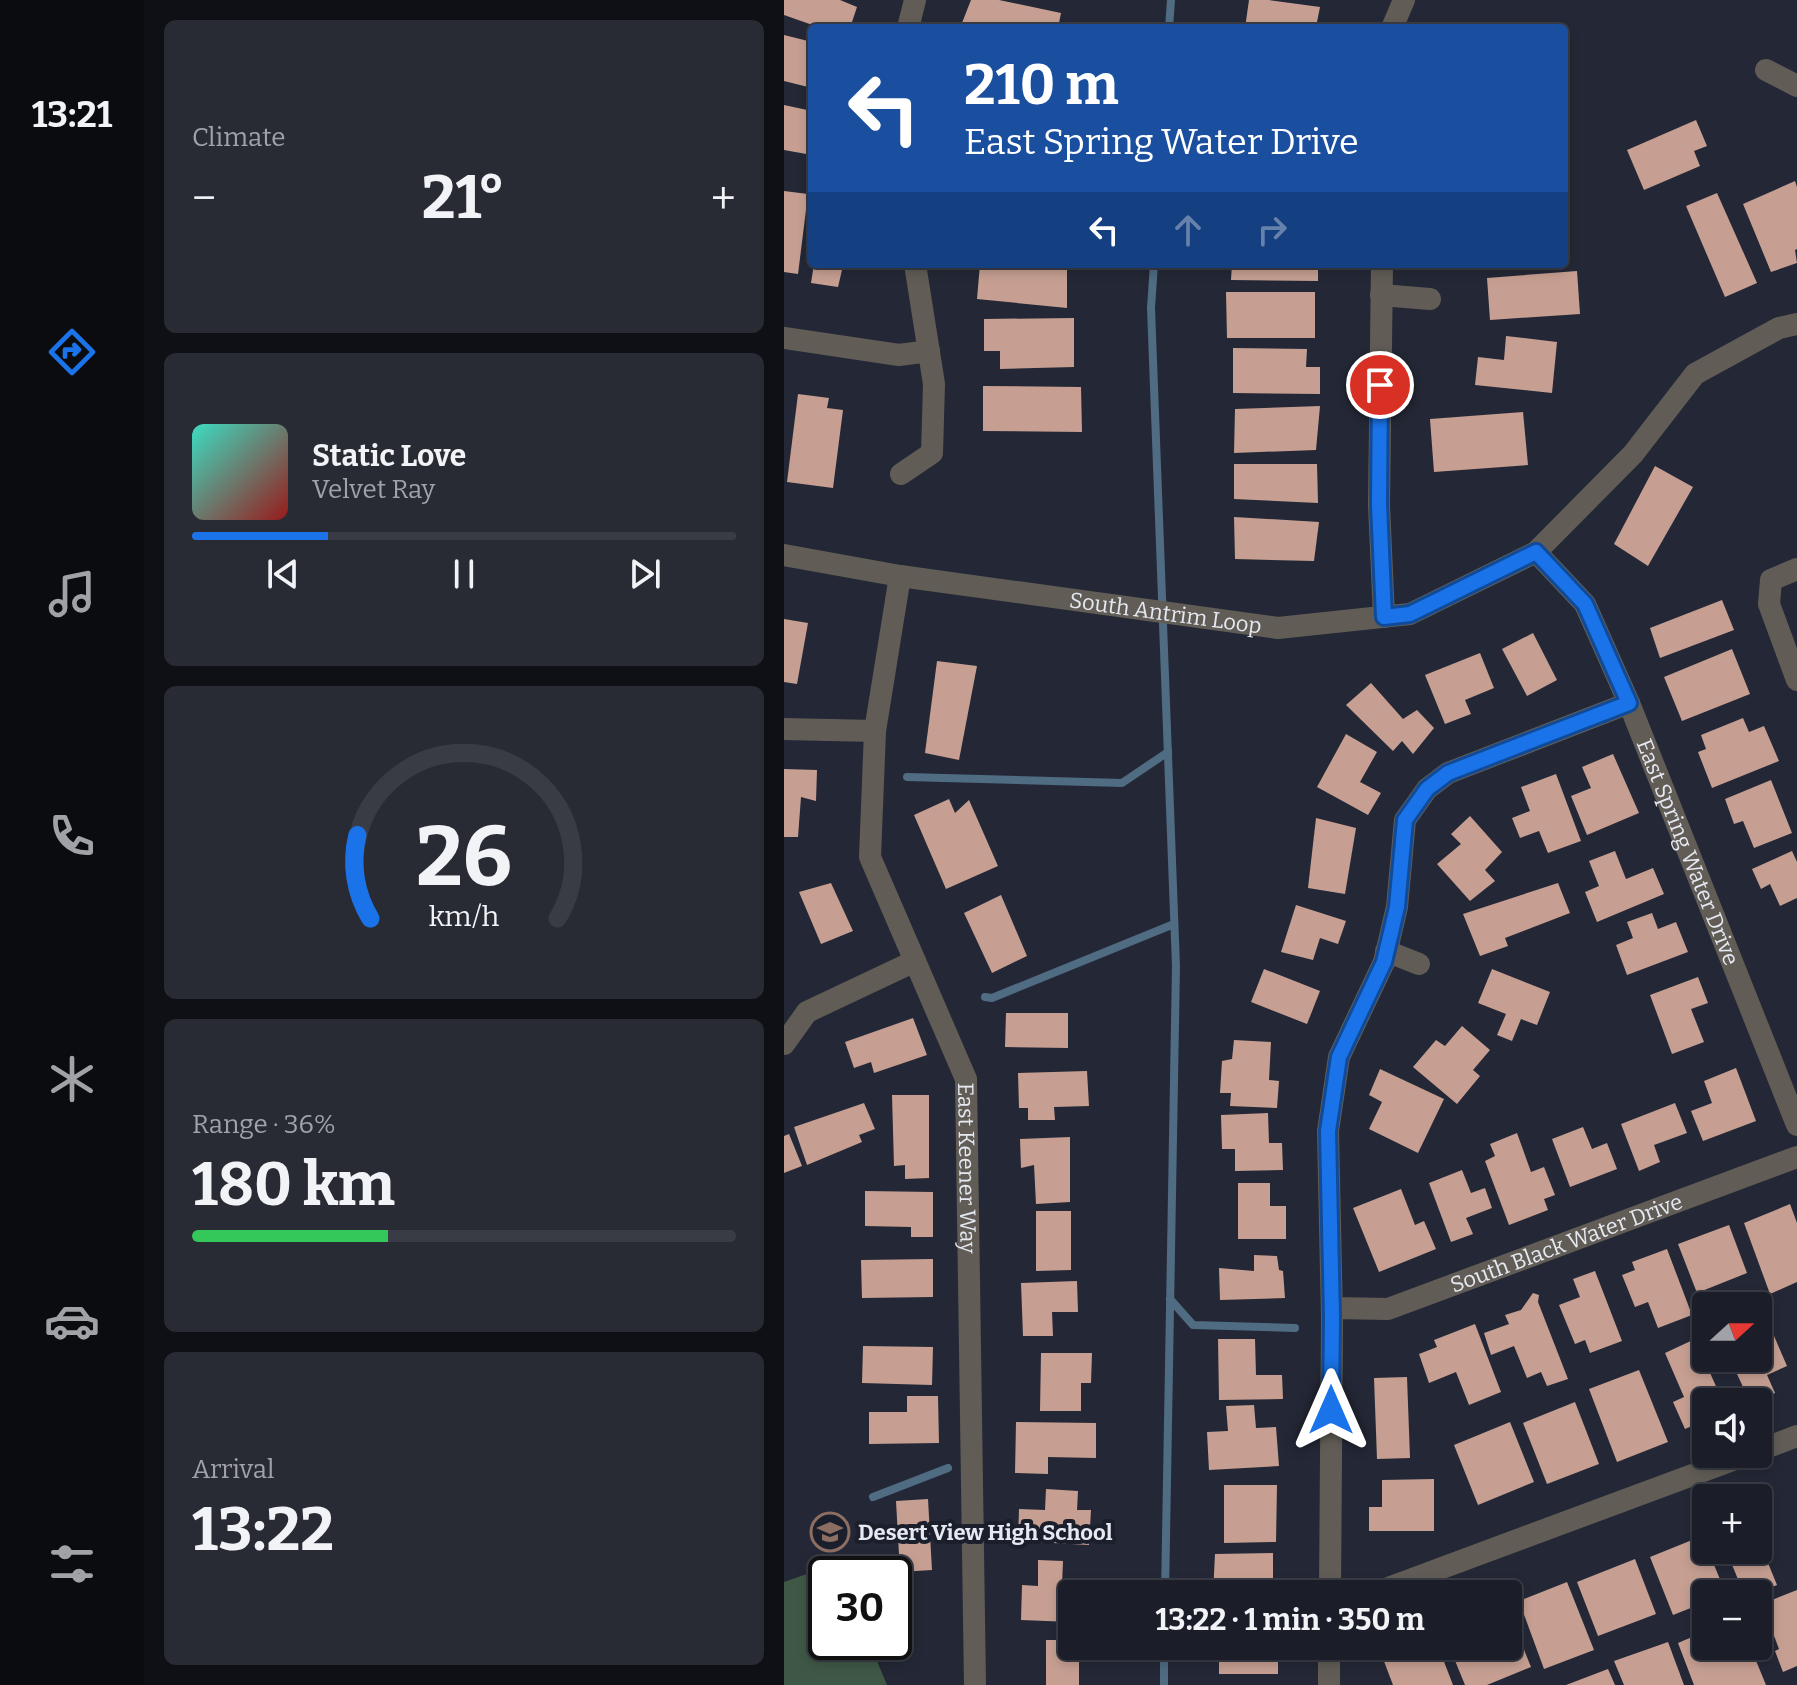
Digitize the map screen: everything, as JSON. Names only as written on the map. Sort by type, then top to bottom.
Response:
[{"type":"street","points":[[909,24],[915,0]]},
{"type":"street","points":[[1394,24],[1404,0]]},
{"type":"street","points":[[1766,70],[1797,86]]},
{"type":"street","points":[[901,474],[932,453],[934,384],[916,268]]},
{"type":"street","points":[[1382,268],[1379,505],[1384,617]]},
{"type":"street","points":[[1381,295],[1430,299]]},
{"type":"street","name":"South Antrim Loop","points":[[784,555],[900,576],[1278,628],[1410,614],[1536,552],[1633,454],[1695,374],[1779,328],[1797,324]]},
{"type":"street","points":[[784,338],[899,355],[929,351]]},
{"type":"street","name":"East Spring Water Drive","points":[[1536,552],[1585,604],[1629,703],[1797,1125]]},
{"type":"street","points":[[1793,570],[1771,580],[1769,604],[1797,680]]},
{"type":"street","name":"East Keener Way","points":[[900,576],[875,731],[870,857],[966,1079],[975,1685]]},
{"type":"street","points":[[1330,1580],[1332,1308],[1328,1131],[1339,1057],[1384,962],[1397,907],[1405,820],[1427,789],[1448,773],[1629,703]]},
{"type":"street","points":[[784,729],[875,731]]},
{"type":"street","points":[[1386,951],[1419,964]]},
{"type":"street","points":[[784,1044],[807,1012],[915,961]]},
{"type":"street","name":"South Black Water Drive","points":[[1332,1308],[1388,1309],[1797,1157]]},
{"type":"street","points":[[1772,1446],[1797,1436]]},
{"type":"street","points":[[1410,1580],[1711,1468]]},
{"type":"street","points":[[1329,1660],[1329,1685]]},
{"type":"green space","points":[[808,1574],[808,1660],[877,1660],[887,1685],[784,1685],[784,1582]]},
{"type":"building","points":[[784,0],[840,0],[857,7],[851,24],[810,24],[784,15]]},
{"type":"building","points":[[971,0],[999,0],[1061,13],[1059,24],[962,24]]},
{"type":"building","points":[[1249,0],[1269,0],[1320,7],[1317,22],[1332,24],[1246,24]]},
{"type":"building","points":[[784,35],[808,41],[808,87],[784,81]]},
{"type":"building","points":[[784,105],[808,110],[808,154],[784,150]]},
{"type":"building","points":[[1696,120],[1707,146],[1694,151],[1700,166],[1644,190],[1627,150]]},
{"type":"building","points":[[1795,181],[1797,263],[1771,272],[1743,204]]},
{"type":"building","points":[[784,191],[808,194],[798,274],[784,272]]},
{"type":"building","points":[[1717,193],[1757,283],[1725,297],[1686,206]]},
{"type":"building","points":[[813,268],[854,268],[842,270],[838,287],[811,283]]},
{"type":"building","points":[[980,268],[1067,268],[1067,308],[977,299]]},
{"type":"building","points":[[1232,268],[1318,268],[1318,281],[1231,280]]},
{"type":"building","points":[[1577,271],[1580,314],[1490,320],[1487,278]]},
{"type":"building","points":[[1226,292],[1315,292],[1315,338],[1227,338]]},
{"type":"building","points":[[1074,318],[1074,367],[1000,369],[1000,351],[984,351],[984,319]]},
{"type":"building","points":[[1506,336],[1557,342],[1552,393],[1475,385],[1478,357],[1504,360]]},
{"type":"building","points":[[1233,348],[1307,349],[1306,367],[1320,367],[1320,394],[1233,393]]},
{"type":"building","points":[[983,386],[1081,387],[1082,432],[983,431]]},
{"type":"building","points":[[798,394],[829,398],[827,408],[843,410],[833,488],[787,482]]},
{"type":"building","points":[[1320,406],[1316,450],[1234,453],[1235,409]]},
{"type":"building","points":[[1523,412],[1528,465],[1434,472],[1430,419]]},
{"type":"building","points":[[1234,464],[1317,464],[1318,503],[1234,499]]},
{"type":"building","points":[[1655,466],[1693,487],[1648,566],[1614,544]]},
{"type":"building","points":[[1234,517],[1319,522],[1314,561],[1235,559]]},
{"type":"building","points":[[1722,600],[1734,630],[1660,658],[1650,628]]},
{"type":"building","points":[[784,619],[808,623],[797,684],[784,682]]},
{"type":"building","points":[[1533,633],[1557,680],[1527,696],[1502,649]]},
{"type":"building","points":[[1732,649],[1750,694],[1682,721],[1664,677]]},
{"type":"building","points":[[1480,653],[1494,688],[1465,700],[1471,714],[1445,724],[1425,675]]},
{"type":"building","points":[[937,661],[977,666],[959,760],[925,753]]},
{"type":"building","points":[[1371,683],[1403,719],[1417,710],[1434,728],[1413,754],[1402,741],[1393,751],[1346,705]]},
{"type":"building","points":[[1743,718],[1749,732],[1764,726],[1779,761],[1712,788],[1698,752],[1706,749],[1701,735]]},
{"type":"building","points":[[1346,734],[1377,752],[1360,782],[1381,793],[1368,815],[1317,787]]},
{"type":"building","points":[[1613,754],[1639,813],[1587,835],[1571,796],[1591,788],[1582,767]]},
{"type":"building","points":[[784,769],[817,770],[816,801],[801,797],[798,837],[784,837]]},
{"type":"building","points":[[1556,774],[1581,841],[1548,853],[1539,831],[1520,838],[1512,818],[1530,811],[1521,787]]},
{"type":"building","points":[[1771,780],[1792,833],[1754,848],[1743,821],[1734,824],[1725,799]]},
{"type":"building","points":[[949,799],[955,813],[969,800],[998,866],[946,889],[914,815]]},
{"type":"building","points":[[1470,816],[1502,852],[1485,870],[1495,881],[1470,901],[1437,864],[1461,844],[1451,834]]},
{"type":"building","points":[[1316,818],[1356,828],[1345,894],[1308,888]]},
{"type":"building","points":[[1615,851],[1626,879],[1653,868],[1664,894],[1597,922],[1585,892],[1599,886],[1589,861]]},
{"type":"building","points":[[1792,851],[1797,862],[1797,898],[1780,906],[1770,884],[1761,889],[1752,869]]},
{"type":"building","points":[[831,883],[853,931],[821,944],[799,892]]},
{"type":"building","points":[[1558,883],[1570,913],[1505,938],[1508,946],[1480,956],[1463,914]]},
{"type":"building","points":[[1001,895],[1027,956],[992,973],[964,913]]},
{"type":"building","points":[[1296,905],[1346,921],[1338,944],[1320,938],[1313,960],[1281,952]]},
{"type":"building","points":[[1652,913],[1658,929],[1676,922],[1688,952],[1627,975],[1616,945],[1633,938],[1627,922]]},
{"type":"building","points":[[1264,969],[1320,991],[1307,1024],[1251,1002]]},
{"type":"building","points":[[1492,969],[1550,992],[1537,1025],[1521,1019],[1512,1041],[1497,1035],[1506,1014],[1478,1003]]},
{"type":"building","points":[[1698,977],[1708,1003],[1691,1009],[1704,1042],[1672,1054],[1650,995]]},
{"type":"building","points":[[1006,1013],[1068,1013],[1068,1048],[1005,1047]]},
{"type":"building","points":[[913,1018],[927,1055],[874,1073],[871,1062],[854,1068],[845,1042]]},
{"type":"building","points":[[1462,1026],[1490,1050],[1473,1070],[1480,1076],[1457,1104],[1413,1067],[1436,1040],[1445,1046]]},
{"type":"building","points":[[1234,1040],[1271,1042],[1269,1080],[1279,1081],[1277,1108],[1230,1106],[1231,1093],[1220,1093],[1222,1061],[1232,1059]]},
{"type":"building","points":[[1736,1068],[1756,1121],[1703,1141],[1691,1111],[1712,1103],[1704,1081]]},
{"type":"building","points":[[1380,1069],[1444,1099],[1418,1153],[1369,1129],[1382,1102],[1369,1095]]},
{"type":"building","points":[[1087,1071],[1089,1106],[1054,1107],[1055,1120],[1028,1120],[1028,1108],[1019,1108],[1018,1073]]},
{"type":"building","points":[[892,1095],[929,1095],[929,1178],[905,1179],[905,1165],[894,1166]]},
{"type":"building","points":[[864,1103],[875,1129],[859,1135],[862,1142],[807,1165],[794,1127]]},
{"type":"building","points":[[1675,1103],[1687,1133],[1654,1145],[1660,1162],[1639,1171],[1621,1124]]},
{"type":"building","points":[[1268,1113],[1269,1143],[1282,1143],[1283,1170],[1235,1171],[1235,1149],[1222,1149],[1221,1115]]},
{"type":"building","points":[[1583,1127],[1592,1149],[1607,1143],[1617,1169],[1570,1187],[1552,1139]]},
{"type":"building","points":[[1517,1133],[1531,1172],[1544,1167],[1555,1195],[1544,1199],[1548,1210],[1509,1225],[1485,1161],[1495,1156],[1490,1144]]},
{"type":"building","points":[[789,1134],[802,1166],[784,1173],[784,1136]]},
{"type":"building","points":[[1070,1137],[1070,1202],[1036,1204],[1034,1165],[1021,1168],[1020,1139]]},
{"type":"building","points":[[1462,1170],[1471,1193],[1485,1188],[1492,1208],[1466,1218],[1473,1234],[1451,1242],[1429,1183]]},
{"type":"building","points":[[1238,1183],[1270,1183],[1270,1206],[1286,1206],[1286,1239],[1238,1239]]},
{"type":"building","points":[[1401,1189],[1415,1225],[1424,1221],[1436,1249],[1379,1272],[1353,1208]]},
{"type":"building","points":[[865,1191],[933,1192],[933,1237],[911,1237],[911,1227],[865,1226]]},
{"type":"building","points":[[1790,1204],[1797,1223],[1797,1282],[1769,1292],[1744,1223]]},
{"type":"building","points":[[1036,1211],[1071,1211],[1071,1270],[1036,1271]]},
{"type":"building","points":[[1729,1225],[1747,1273],[1697,1292],[1678,1244]]},
{"type":"building","points":[[1667,1249],[1692,1315],[1658,1328],[1648,1302],[1635,1307],[1622,1275],[1635,1270],[1632,1262]]},
{"type":"building","points":[[1254,1255],[1277,1256],[1279,1270],[1283,1271],[1285,1298],[1220,1300],[1219,1268],[1254,1271]]},
{"type":"building","points":[[933,1259],[933,1297],[862,1298],[861,1260]]},
{"type":"building","points":[[1595,1271],[1622,1341],[1590,1353],[1585,1340],[1575,1344],[1559,1305],[1580,1297],[1573,1279]]},
{"type":"building","points":[[1077,1281],[1078,1312],[1052,1312],[1053,1336],[1023,1336],[1021,1283]]},
{"type":"building","points":[[1533,1293],[1539,1295],[1538,1302],[1568,1379],[1547,1386],[1541,1372],[1527,1378],[1514,1346],[1491,1355],[1484,1333],[1509,1324],[1505,1315],[1521,1310]]},
{"type":"building","points":[[1475,1324],[1501,1392],[1469,1405],[1456,1372],[1429,1383],[1419,1354],[1437,1347],[1434,1340]]},
{"type":"building","points":[[1772,1331],[1787,1366],[1767,1375],[1775,1393],[1772,1394],[1772,1388],[1744,1388],[1737,1374],[1772,1372]]},
{"type":"building","points":[[1218,1339],[1255,1339],[1256,1375],[1282,1375],[1283,1399],[1219,1400]]},
{"type":"building","points":[[1692,1340],[1692,1372],[1710,1372],[1717,1388],[1692,1388],[1692,1426],[1685,1429],[1673,1402],[1684,1397],[1665,1353]]},
{"type":"building","points":[[863,1346],[933,1347],[932,1385],[862,1383]]},
{"type":"building","points":[[1041,1353],[1092,1353],[1091,1383],[1081,1383],[1081,1411],[1040,1411]]},
{"type":"building","points":[[1639,1370],[1668,1442],[1617,1462],[1589,1389]]},
{"type":"building","points":[[1407,1377],[1410,1458],[1377,1459],[1374,1378]]},
{"type":"building","points":[[907,1396],[938,1396],[939,1443],[869,1444],[869,1412],[907,1412]]},
{"type":"building","points":[[1575,1402],[1599,1464],[1547,1484],[1523,1423]]},
{"type":"building","points":[[1254,1405],[1256,1428],[1276,1427],[1279,1466],[1209,1470],[1207,1432],[1228,1431],[1226,1406]]},
{"type":"building","points":[[1016,1422],[1096,1423],[1096,1458],[1048,1457],[1048,1474],[1015,1473]]},
{"type":"building","points":[[1510,1422],[1534,1482],[1478,1505],[1454,1445]]},
{"type":"building","points":[[1434,1479],[1434,1531],[1369,1531],[1369,1507],[1382,1507],[1382,1480]]},
{"type":"building","points":[[1224,1485],[1277,1485],[1276,1542],[1224,1543]]},
{"type":"building","points":[[1046,1489],[1078,1491],[1077,1510],[1091,1510],[1089,1545],[1018,1541],[1019,1509],[1045,1510]]},
{"type":"building","points":[[928,1499],[932,1570],[912,1571],[912,1556],[899,1556],[896,1501]]},
{"type":"building","points":[[1692,1540],[1692,1564],[1714,1564],[1720,1580],[1692,1580],[1692,1608],[1673,1615],[1650,1557]]},
{"type":"building","points":[[1273,1553],[1273,1580],[1214,1580],[1215,1554]]},
{"type":"building","points":[[1635,1559],[1656,1614],[1598,1636],[1577,1582]]},
{"type":"building","points":[[1038,1560],[1063,1561],[1062,1580],[1058,1580],[1058,1621],[1021,1620],[1022,1585],[1038,1586]]},
{"type":"building","points":[[1732,1564],[1768,1564],[1777,1585],[1772,1587],[1772,1580],[1738,1580]]},
{"type":"building","points":[[1567,1582],[1594,1650],[1544,1669],[1522,1609],[1522,1600]]},
{"type":"building","points":[[1797,1590],[1797,1666],[1783,1672],[1775,1651],[1779,1649],[1772,1630],[1772,1600]]},
{"type":"building","points":[[1692,1637],[1692,1660],[1756,1660],[1766,1685],[1694,1685],[1678,1643]]},
{"type":"building","points":[[1046,1640],[1058,1640],[1058,1660],[1079,1660],[1079,1685],[1046,1685]]},
{"type":"building","points":[[1668,1642],[1684,1685],[1624,1685],[1614,1661]]},
{"type":"building","points":[[1522,1645],[1531,1667],[1487,1685],[1465,1685],[1455,1660],[1522,1660]]},
{"type":"building","points":[[1219,1660],[1278,1660],[1278,1674],[1219,1674]]},
{"type":"building","points":[[1384,1660],[1443,1660],[1453,1685],[1393,1685]]},
{"type":"building","points":[[1608,1669],[1615,1685],[1566,1685]]},
{"type":"waterway","points":[[1169,24],[1171,0]]},
{"type":"waterway","points":[[1154,268],[1151,308],[1176,966],[1165,1580]]},
{"type":"waterway","points":[[907,777],[1122,783],[1168,752]]},
{"type":"waterway","points":[[985,997],[992,998],[1174,924]]},
{"type":"waterway","points":[[1170,1299],[1193,1325],[1295,1328]]},
{"type":"waterway","points":[[873,1497],[948,1468]]},
{"type":"waterway","points":[[1164,1660],[1164,1685]]},
{"type":"place","name":"Desert View High School","points":[[830,1532]]},
{"type":"route","points":[[1331,1410],[1328,1131],[1339,1057],[1384,962],[1397,907],[1405,820],[1427,789],[1448,773],[1629,703],[1585,604],[1536,552],[1410,614],[1384,617],[1379,505],[1380,385]]}]
